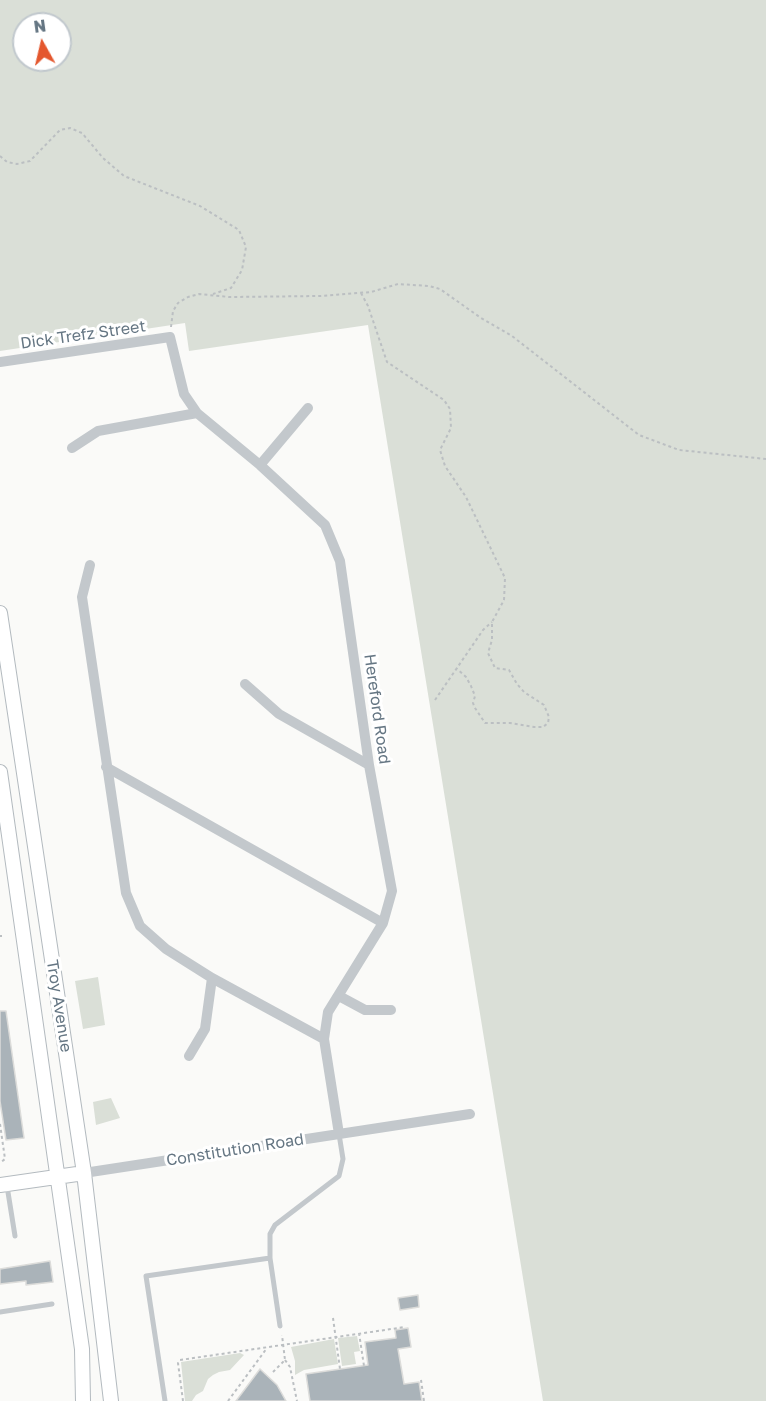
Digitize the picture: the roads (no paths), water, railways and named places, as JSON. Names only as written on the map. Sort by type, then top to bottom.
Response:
[{"type":"main road","name":"Troy Avenue","points":[[0,613],[84,1173],[111,1401]]},
{"type":"main road","name":"Troy Avenue","points":[[0,772],[82,1349],[83,1401]]},
{"type":"main road","name":"Constitution Road","points":[[3,1185],[84,1173]]},
{"type":"street","name":"Dick Trefz Street","points":[[0,362],[170,337]]},
{"type":"street","name":"Hereford Road","points":[[170,337],[184,394],[198,413],[326,525],[340,561],[369,765],[392,891],[383,923],[328,1012],[324,1040],[339,1134]]},
{"type":"street","points":[[260,465],[308,408]]},
{"type":"street","points":[[72,448],[98,431],[198,413]]},
{"type":"street","points":[[90,566],[82,597],[126,893],[140,926],[166,949],[212,978],[324,1040]]},
{"type":"street","points":[[245,684],[279,714],[369,765]]},
{"type":"street","points":[[106,767],[383,923]]},
{"type":"street","points":[[189,1056],[205,1029],[212,978]]},
{"type":"street","points":[[339,996],[365,1010],[391,1010]]},
{"type":"street","name":"Constitution Road","points":[[84,1173],[470,1114]]},
{"type":"lane","points":[[280,1326],[270,1258],[270,1234],[275,1225],[339,1176],[343,1159],[339,1134]]},
{"type":"lane","points":[[3,1185],[15,1236]]},
{"type":"lane","points":[[165,1401],[146,1276],[270,1258]]},
{"type":"lane","points":[[0,1312],[52,1304]]}]
